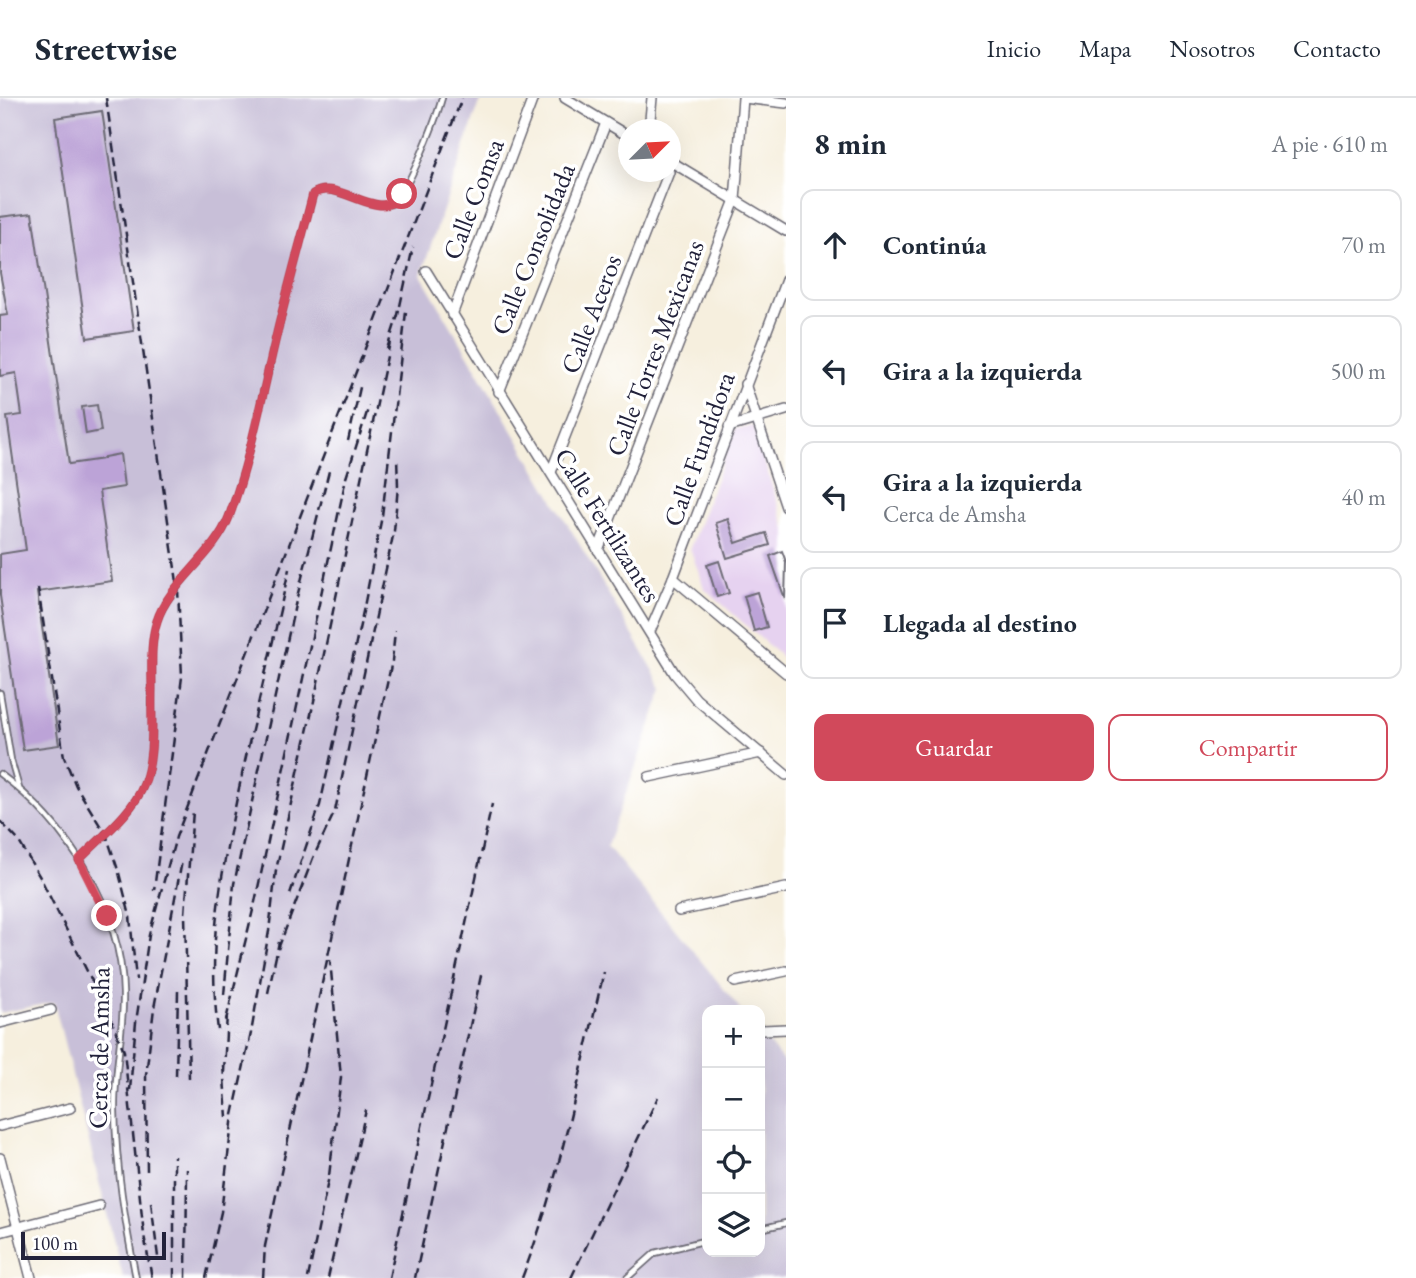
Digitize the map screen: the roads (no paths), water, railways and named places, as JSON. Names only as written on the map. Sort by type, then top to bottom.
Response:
[{"type":"street","name":"Calle Comsa","points":[[452,315],[533,98]]},
{"type":"street","points":[[565,98],[618,130]]},
{"type":"street","points":[[650,119],[652,98]]},
{"type":"street","points":[[744,98],[786,103]]},
{"type":"street","name":"Calle Torres Mexicanas","points":[[598,550],[735,200],[744,98]]},
{"type":"street","name":"Calle Consolidada","points":[[499,392],[606,123]]},
{"type":"street","points":[[681,171],[786,231]]},
{"type":"street","name":"Calle Aceros","points":[[551,472],[665,182]]},
{"type":"street","name":"Calle Fertilizantes","points":[[426,271],[674,674],[686,688],[786,775]]},
{"type":"street","name":"Calle Fundidora","points":[[650,631],[673,578],[786,280]]},
{"type":"street","points":[[745,384],[786,507]]},
{"type":"street","points":[[729,427],[786,410]]},
{"type":"street","points":[[673,578],[786,673]]},
{"type":"street","points":[[649,777],[761,753]]},
{"type":"street","points":[[679,911],[786,888]]},
{"type":"street","points":[[735,982],[786,971]]},
{"type":"street","points":[[0,1023],[51,1010]]},
{"type":"street","points":[[765,1030],[786,1029]]},
{"type":"street","points":[[0,1126],[70,1108]]},
{"type":"street","points":[[0,1158],[31,1278]]},
{"type":"street","points":[[0,1232],[99,1206]]},
{"type":"lane","points":[[79,860],[127,811],[143,786],[149,766],[151,744],[156,624],[165,604],[219,536],[229,517],[257,426],[277,333],[313,194],[319,190],[328,190],[355,200],[381,205],[398,200],[411,177],[442,98]]},
{"type":"lane","points":[[0,693],[11,761],[19,789]]},
{"type":"lane","name":"Cerca de Amsha","points":[[0,774],[45,812],[79,860],[107,916],[119,953],[123,1011],[116,1068],[115,1109],[119,1175],[136,1278]]},
{"type":"lane","points":[[765,1228],[786,1223]]},
{"type":"lane","points":[[627,1278],[655,1253],[702,1241]]},
{"type":"railway","points":[[106,98],[178,589],[182,677],[154,890]]},
{"type":"railway","points":[[130,1090],[136,1022],[149,935],[176,837],[462,98]]},
{"type":"railway","points":[[387,349],[398,315],[413,247]]},
{"type":"railway","points":[[290,894],[320,805],[364,607],[382,516],[406,312]]},
{"type":"railway","points":[[206,1278],[221,1212],[233,1115],[269,931],[276,870],[390,342]]},
{"type":"railway","points":[[348,441],[361,383]]},
{"type":"railway","points":[[226,1020],[255,902],[346,478],[369,406]]},
{"type":"railway","points":[[278,949],[313,858],[335,811],[394,531],[398,486],[397,457]]},
{"type":"railway","points":[[224,995],[234,884],[295,605],[329,471]]},
{"type":"railway","points":[[218,1030],[214,968],[221,882],[238,793],[289,569]]},
{"type":"railway","points":[[38,588],[64,757],[76,786],[107,837],[119,873],[130,916],[136,980]]},
{"type":"railway","points":[[263,1278],[265,1246],[392,661],[395,631]]},
{"type":"railway","points":[[389,1278],[492,804]]},
{"type":"railway","points":[[189,1078],[185,914],[193,811]]},
{"type":"railway","points":[[0,821],[18,840],[41,879],[110,1017],[124,1051],[144,1235],[152,1278]]},
{"type":"railway","points":[[147,1171],[146,1075],[154,1008],[182,861]]},
{"type":"railway","points":[[268,993],[279,942]]},
{"type":"railway","points":[[308,1278],[329,1176],[341,1077],[330,960]]},
{"type":"railway","points":[[415,1278],[482,971]]},
{"type":"railway","points":[[522,1278],[558,1165],[604,972]]},
{"type":"railway","points":[[176,1076],[178,991]]},
{"type":"railway","points":[[224,1072],[227,1013]]},
{"type":"railway","points":[[223,1065],[227,1117]]},
{"type":"railway","points":[[571,1278],[658,1097]]},
{"type":"railway","points":[[328,1278],[366,1110]]},
{"type":"railway","points":[[174,1156],[174,1278]]},
{"type":"railway","points":[[186,1278],[187,1169]]},
{"type":"railway","points":[[151,1202],[158,1257]]}]
